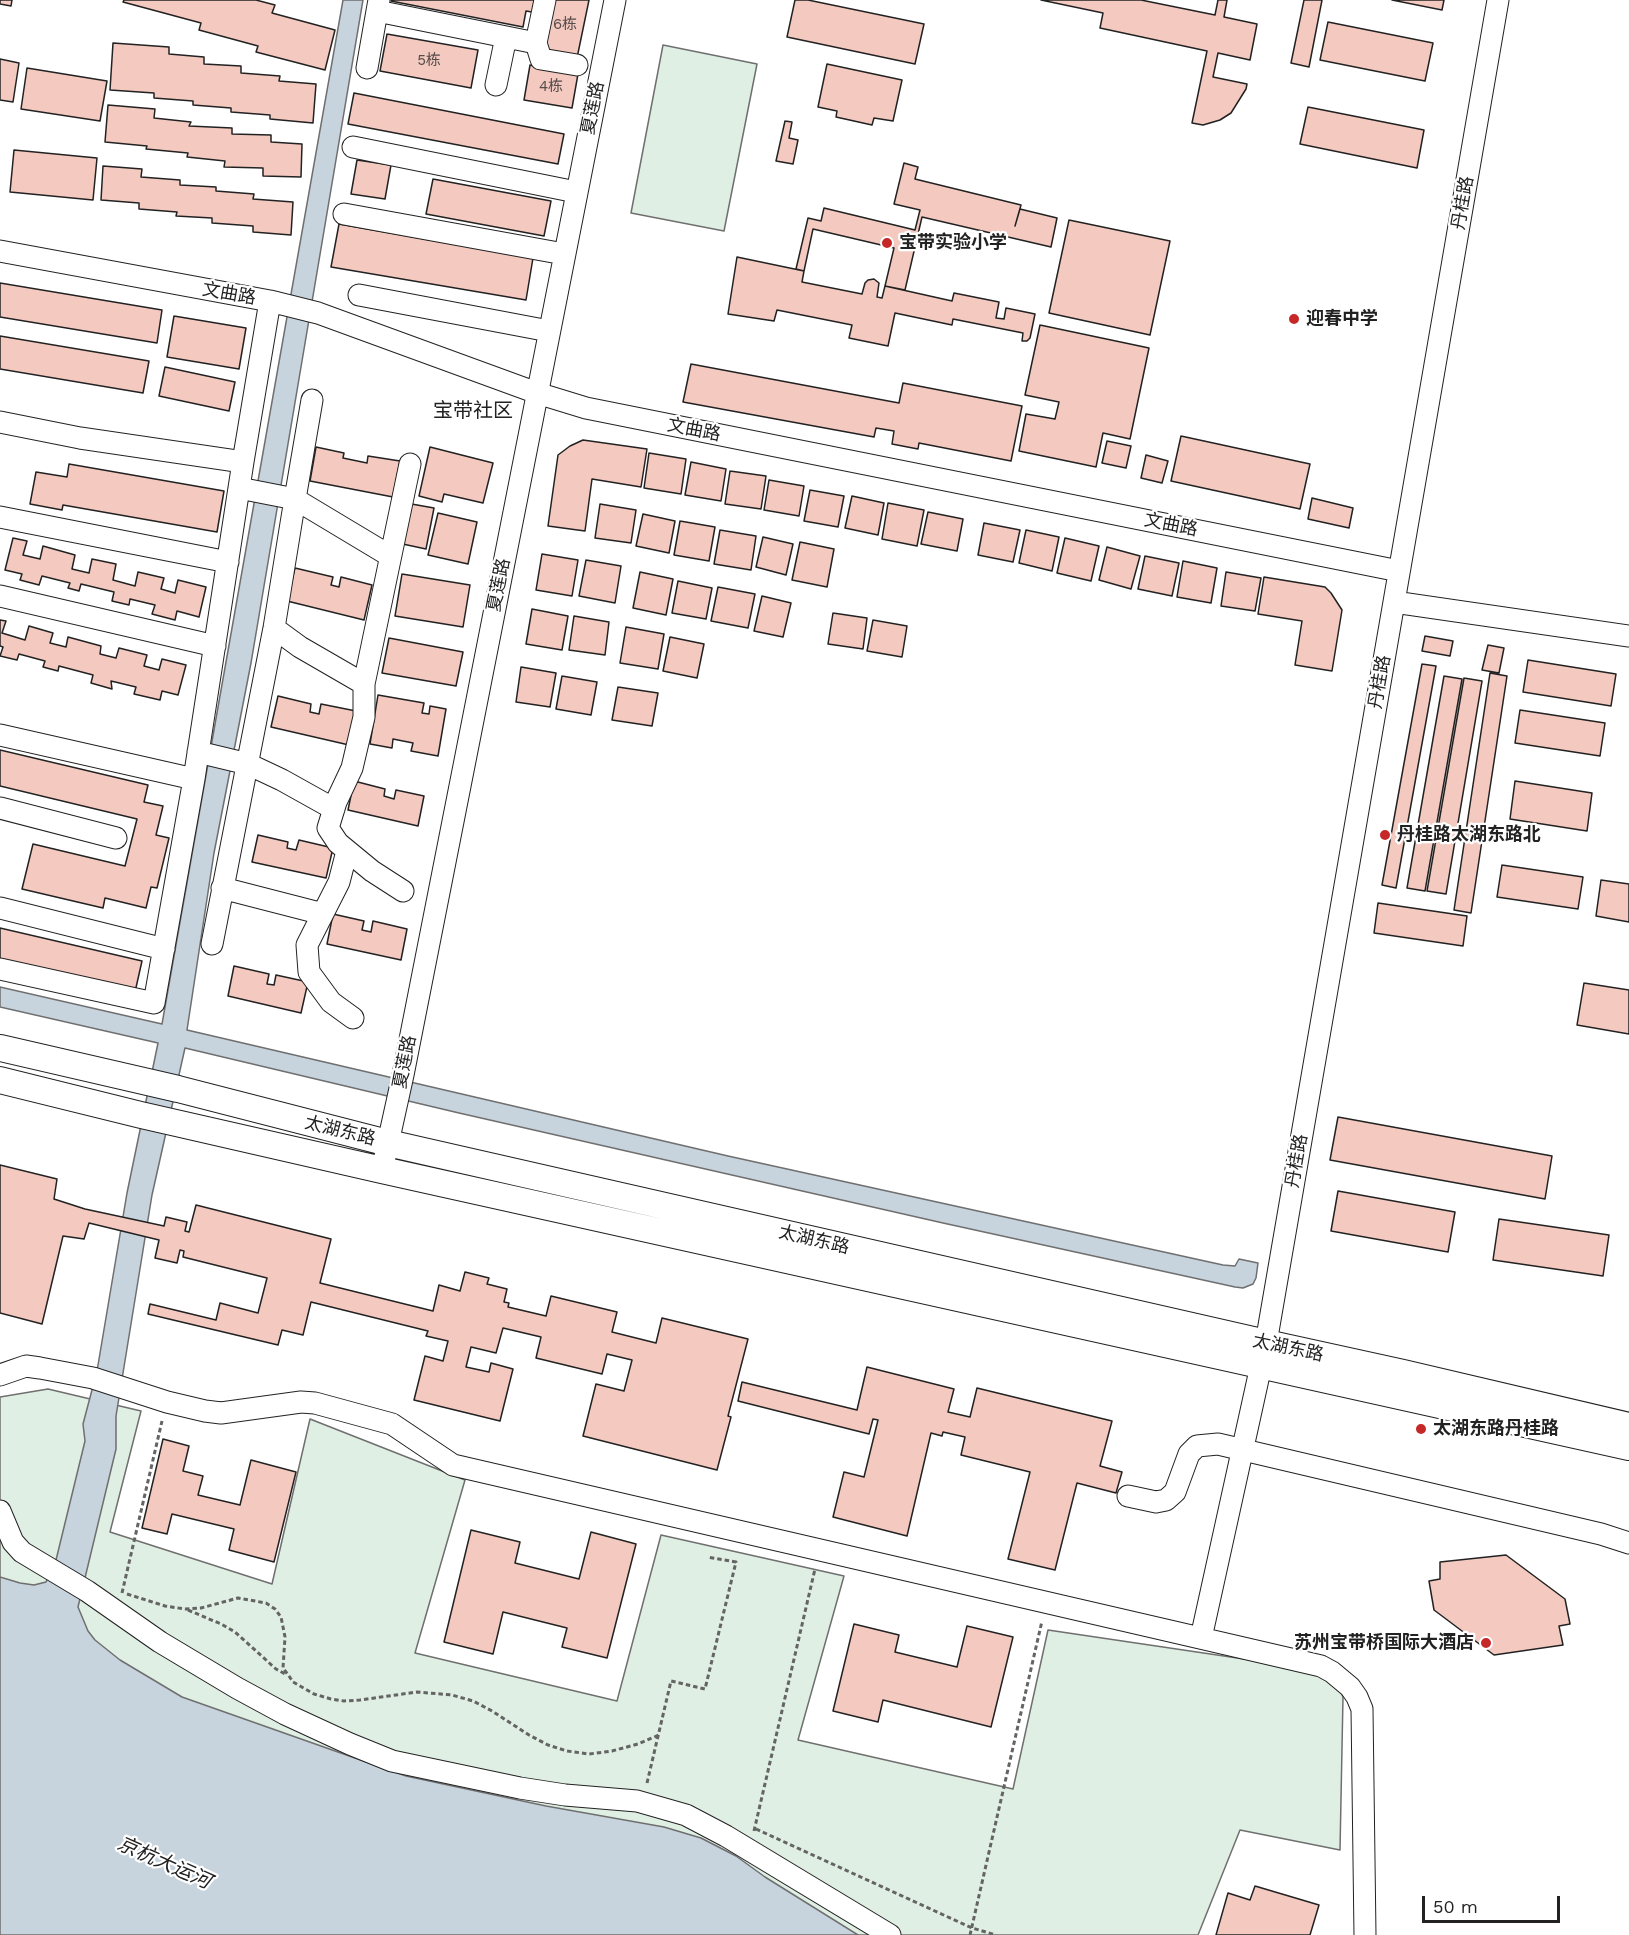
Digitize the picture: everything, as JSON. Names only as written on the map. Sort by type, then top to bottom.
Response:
[{"type":"main road","name":"太湖东路","points":[[0,1048],[178,1089],[388,1143],[1263,1354],[1629,1447]]},
{"type":"main road","name":"太湖东路","points":[[0,1080],[170,1122],[382,1170],[1263,1354],[1402,1372],[1629,1426]]},
{"type":"street","points":[[545,0],[536,43],[542,59],[577,65]]},
{"type":"street","name":"夏莲路","points":[[382,1170],[615,0]]},
{"type":"street","name":"丹桂路","points":[[1201,1638],[1263,1354],[1498,0]]},
{"type":"street","points":[[367,68],[378,6],[536,43]]},
{"type":"street","points":[[495,85],[506,37]]},
{"type":"street","points":[[353,147],[576,192]]},
{"type":"street","points":[[344,214],[564,254]]},
{"type":"street","name":"文曲路","points":[[0,251],[275,302],[318,313],[537,393],[586,408],[1399,571]]},
{"type":"street","points":[[359,295],[549,331]]},
{"type":"street","points":[[0,969],[154,1003],[194,779],[202,753],[228,562],[245,489],[243,462],[275,302]]},
{"type":"street","points":[[212,944],[241,763],[274,628],[290,497],[312,400]]},
{"type":"street","points":[[0,422],[80,438],[243,462]]},
{"type":"street","points":[[403,891],[347,851],[338,843],[328,828],[352,768],[364,717],[364,684],[410,464]]},
{"type":"street","points":[[245,489],[290,497],[390,556]]},
{"type":"street","points":[[0,517],[228,562]]},
{"type":"street","points":[[0,596],[215,646]]},
{"type":"street","points":[[1394,602],[1629,636]]},
{"type":"street","points":[[274,628],[300,647],[364,684]]},
{"type":"street","points":[[0,735],[194,779]]},
{"type":"street","points":[[202,753],[241,763],[282,780],[334,809]]},
{"type":"street","points":[[1,813],[116,838]]},
{"type":"street","points":[[347,851],[339,882],[308,945],[309,972],[331,1002],[353,1018]]},
{"type":"street","points":[[222,888],[323,914]]},
{"type":"street","points":[[0,908],[164,949]]},
{"type":"street","points":[[0,1375],[26,1366],[93,1378],[167,1401],[221,1413],[302,1402],[315,1403],[392,1424],[453,1466],[1321,1666],[1345,1683],[1357,1697],[1362,1709],[1365,1935]]},
{"type":"street","points":[[1128,1496],[1156,1502],[1166,1500],[1175,1492],[1189,1454],[1197,1446],[1218,1444],[1601,1534],[1629,1543]]},
{"type":"street","points":[[0,1511],[13,1542],[22,1552],[87,1591],[120,1603],[160,1642],[260,1701],[333,1736],[392,1761],[565,1796],[643,1803],[687,1815],[890,1935]]},
{"type":"path","points":[[167,1401],[120,1603],[185,1609],[201,1608],[238,1598],[266,1603],[281,1617],[285,1637],[283,1668],[292,1682],[314,1694],[344,1701],[417,1692],[452,1695],[473,1701],[548,1744],[567,1751],[589,1754],[612,1751],[659,1735]]},
{"type":"path","points":[[749,1850],[820,1550]]},
{"type":"path","points":[[643,1803],[671,1681],[705,1689],[736,1562],[707,1557]]},
{"type":"path","points":[[970,1935],[1047,1602]]},
{"type":"path","points":[[185,1609],[235,1632],[276,1669],[289,1676]]},
{"type":"path","points":[[754,1828],[972,1928],[996,1935]]},
{"type":"green space","points":[[663,45],[757,64],[724,231],[631,213]]},
{"type":"green space","points":[[48,1389],[141,1411],[110,1532],[272,1584],[310,1419],[465,1480],[415,1653],[617,1701],[661,1535],[844,1576],[798,1740],[1013,1789],[1048,1630],[1332,1672],[1343,1697],[1340,1850],[1240,1830],[1198,1935],[0,1935],[0,1397]]},
{"type":"water","name":"京杭大运河","points":[[343,0],[363,0],[251,663],[214,853],[187,1030],[728,1156],[1223,1265],[1235,1266],[1239,1259],[1258,1263],[1256,1278],[1253,1284],[1243,1288],[1235,1287],[459,1113],[185,1048],[152,1195],[116,1416],[116,1449],[78,1607],[88,1631],[95,1640],[120,1660],[182,1697],[406,1776],[546,1806],[664,1827],[701,1838],[736,1856],[765,1877],[858,1935],[0,1935],[0,1577],[34,1585],[46,1582],[56,1560],[85,1441],[83,1424],[97,1371],[127,1193],[158,1043],[0,1007],[0,987],[162,1024]]},
{"type":"building","points":[[0,0],[12,0],[11,6],[0,4]]},
{"type":"building","points":[[124,0],[256,0],[275,5],[272,13],[335,30],[325,70],[256,52],[258,46],[199,30],[201,23],[123,2]]},
{"type":"building","points":[[392,0],[540,0],[538,13],[526,11],[523,27]]},
{"type":"building","points":[[552,0],[589,0],[577,58],[541,50]]},
{"type":"building","points":[[795,0],[808,0],[924,24],[915,64],[787,37]]},
{"type":"building","points":[[1041,0],[1141,0],[1215,15],[1218,0],[1227,0],[1224,17],[1257,24],[1250,60],[1218,53],[1213,77],[1247,84],[1246,89],[1231,113],[1220,120],[1203,125],[1192,123],[1207,51],[1100,28],[1103,13]]},
{"type":"building","points":[[1304,0],[1322,0],[1309,67],[1291,63]]},
{"type":"building","points":[[1392,0],[1444,0],[1442,10]]},
{"type":"building","points":[[1328,22],[1433,43],[1425,81],[1320,60]]},
{"type":"building","points":[[387,34],[478,50],[471,88],[380,71]]},
{"type":"building","points":[[113,43],[169,47],[169,54],[204,57],[204,64],[241,66],[241,73],[280,76],[279,81],[316,84],[313,123],[270,119],[270,115],[231,112],[231,108],[193,105],[193,101],[154,98],[154,93],[110,90]]},
{"type":"building","points":[[0,59],[19,63],[13,102],[0,100]]},
{"type":"building","points":[[827,64],[902,80],[893,121],[874,118],[872,125],[836,117],[837,111],[818,107]]},
{"type":"building","points":[[530,65],[578,74],[572,108],[524,100]]},
{"type":"building","points":[[27,68],[107,81],[100,121],[21,109]]},
{"type":"building","points":[[354,93],[564,134],[558,164],[348,124]]},
{"type":"building","points":[[108,105],[155,109],[154,118],[191,122],[189,126],[232,128],[232,134],[271,135],[271,142],[302,144],[301,177],[263,176],[263,168],[224,167],[225,161],[187,157],[188,153],[105,142]]},
{"type":"building","points":[[1308,107],[1424,130],[1417,168],[1300,144]]},
{"type":"building","points":[[785,121],[792,122],[789,138],[798,140],[793,164],[776,161]]},
{"type":"building","points":[[14,150],[97,158],[93,200],[10,192]]},
{"type":"building","points":[[357,160],[391,165],[385,199],[351,194]]},
{"type":"building","name":"宝带实验小学","points":[[904,163],[918,167],[915,179],[1021,205],[1015,226],[1020,209],[1057,218],[1051,247],[922,217],[905,290],[885,286],[894,248],[813,229],[804,271],[796,269],[808,218],[821,221],[824,208],[915,230],[920,210],[894,204]]},
{"type":"building","points":[[103,166],[142,169],[141,177],[180,180],[180,185],[216,187],[216,191],[254,194],[253,199],[293,202],[291,235],[253,232],[253,226],[212,223],[212,218],[176,216],[177,212],[139,209],[139,203],[101,200]]},
{"type":"building","points":[[433,179],[551,201],[544,236],[426,214]]},
{"type":"building","points":[[1069,220],[1170,241],[1150,335],[1049,313]]},
{"type":"building","points":[[339,224],[533,258],[526,300],[331,267]]},
{"type":"building","name":"宝带实验小学","points":[[737,257],[804,271],[802,282],[862,294],[865,283],[874,279],[879,283],[877,297],[882,298],[885,286],[952,301],[954,293],[999,302],[996,318],[1004,319],[1006,308],[1035,314],[1030,338],[1022,341],[1023,333],[953,319],[952,325],[895,313],[888,346],[849,338],[852,325],[777,310],[774,321],[728,314]]},
{"type":"building","points":[[0,283],[162,310],[157,343],[0,317]]},
{"type":"building","points":[[174,316],[246,328],[239,369],[167,357]]},
{"type":"building","points":[[1040,325],[1149,348],[1130,439],[1103,433],[1096,467],[1019,451],[1026,414],[1055,419],[1059,402],[1025,395]]},
{"type":"building","points":[[0,336],[149,361],[143,393],[0,369]]},
{"type":"building","points":[[691,364],[899,403],[903,383],[1022,406],[1011,461],[919,443],[918,449],[892,444],[894,431],[876,428],[874,437],[683,402]]},
{"type":"building","points":[[165,367],[235,382],[229,411],[159,396]]},
{"type":"building","points":[[1181,436],[1310,464],[1300,509],[1171,481]]},
{"type":"building","points":[[583,440],[647,449],[641,487],[592,479],[585,531],[548,526],[558,455]]},
{"type":"building","points":[[1107,441],[1131,446],[1126,468],[1102,463]]},
{"type":"building","points":[[316,447],[344,453],[343,458],[367,463],[368,456],[400,461],[393,497],[310,481]]},
{"type":"building","points":[[430,447],[493,463],[483,503],[444,494],[442,502],[419,496]]},
{"type":"building","points":[[649,453],[686,459],[681,494],[644,488]]},
{"type":"building","points":[[1146,455],[1168,461],[1162,483],[1141,478]]},
{"type":"building","points":[[691,462],[726,469],[721,501],[685,495]]},
{"type":"building","points":[[69,464],[224,491],[217,532],[63,505],[62,510],[30,504],[36,472],[67,477]]},
{"type":"building","points":[[730,471],[766,476],[761,509],[725,504]]},
{"type":"building","points":[[769,480],[804,486],[799,516],[764,510]]},
{"type":"building","points":[[810,490],[844,496],[838,527],[804,521]]},
{"type":"building","points":[[852,496],[884,503],[878,535],[845,528]]},
{"type":"building","points":[[1312,498],[1353,508],[1349,528],[1308,519]]},
{"type":"building","points":[[406,503],[434,508],[426,549],[398,543]]},
{"type":"building","points":[[888,503],[924,510],[917,546],[882,539]]},
{"type":"building","points":[[600,504],[636,510],[631,543],[595,538]]},
{"type":"building","points":[[928,512],[963,519],[957,551],[921,544]]},
{"type":"building","points":[[438,513],[477,522],[468,564],[428,555]]},
{"type":"building","points":[[643,514],[675,521],[669,553],[636,546]]},
{"type":"building","points":[[680,521],[715,527],[709,561],[674,555]]},
{"type":"building","points":[[984,523],[1020,530],[1013,562],[978,555]]},
{"type":"building","points":[[720,530],[756,536],[751,570],[714,564]]},
{"type":"building","points":[[1026,530],[1059,537],[1052,571],[1019,563]]},
{"type":"building","points":[[763,537],[793,544],[786,575],[756,567]]},
{"type":"building","points":[[13,538],[27,541],[23,555],[40,559],[43,546],[75,555],[72,569],[89,573],[92,559],[116,564],[113,580],[135,586],[138,572],[164,578],[161,589],[175,593],[178,580],[206,587],[199,617],[177,611],[175,620],[152,614],[155,605],[130,599],[129,605],[112,601],[114,592],[81,584],[79,591],[68,588],[70,583],[42,576],[39,585],[20,580],[22,574],[5,570]]},
{"type":"building","points":[[1065,538],[1099,546],[1091,581],[1057,573]]},
{"type":"building","points":[[800,542],[834,549],[827,587],[792,580]]},
{"type":"building","points":[[1107,547],[1140,556],[1131,589],[1099,580]]},
{"type":"building","points":[[542,554],[578,560],[572,596],[536,590]]},
{"type":"building","points":[[1145,556],[1179,563],[1172,596],[1138,589]]},
{"type":"building","points":[[586,560],[621,566],[615,603],[579,596]]},
{"type":"building","points":[[1183,561],[1217,568],[1211,603],[1177,597]]},
{"type":"building","points":[[295,568],[333,577],[331,585],[339,587],[341,577],[372,585],[364,620],[287,601]]},
{"type":"building","points":[[640,572],[673,579],[666,615],[633,608]]},
{"type":"building","points":[[1226,572],[1261,578],[1255,611],[1221,606]]},
{"type":"building","points":[[402,574],[470,585],[463,627],[395,616]]},
{"type":"building","points":[[1264,577],[1325,587],[1331,593],[1342,610],[1332,671],[1295,665],[1302,621],[1258,614]]},
{"type":"building","points":[[678,581],[712,588],[706,619],[672,613]]},
{"type":"building","points":[[718,587],[755,594],[748,628],[711,621]]},
{"type":"building","points":[[762,596],[791,603],[783,637],[754,631]]},
{"type":"building","points":[[532,609],[568,616],[562,650],[526,644]]},
{"type":"building","points":[[833,613],[867,618],[863,649],[828,644]]},
{"type":"building","points":[[574,616],[609,622],[605,655],[569,650]]},
{"type":"building","points":[[0,620],[6,621],[2,633],[25,640],[29,626],[53,633],[50,643],[66,647],[68,637],[101,646],[100,654],[116,658],[119,648],[147,655],[144,666],[159,670],[162,659],[186,665],[178,695],[162,691],[160,700],[134,694],[136,687],[111,681],[112,689],[91,683],[93,675],[59,666],[58,671],[43,667],[45,661],[19,654],[17,660],[0,656],[3,647],[0,646]]},
{"type":"building","points":[[873,620],[907,626],[902,657],[867,651]]},
{"type":"building","points":[[626,627],[664,634],[658,669],[620,663]]},
{"type":"building","points":[[1425,636],[1453,641],[1450,656],[1422,651]]},
{"type":"building","points":[[670,637],[704,644],[697,678],[663,671]]},
{"type":"building","points":[[389,638],[463,652],[456,686],[382,673]]},
{"type":"building","points":[[1488,645],[1504,648],[1499,673],[1482,670]]},
{"type":"building","points":[[1528,660],[1616,674],[1611,706],[1523,692]]},
{"type":"building","points":[[1422,664],[1436,666],[1396,888],[1382,885]]},
{"type":"building","points":[[521,667],[556,673],[550,707],[516,702]]},
{"type":"building","points":[[1490,673],[1507,676],[1471,913],[1454,910]]},
{"type":"building","points":[[562,676],[597,682],[591,715],[556,709]]},
{"type":"building","points":[[1444,676],[1462,679],[1425,891],[1407,888]]},
{"type":"building","points":[[1464,678],[1482,681],[1446,894],[1427,891]]},
{"type":"building","points":[[618,687],[658,693],[652,726],[612,720]]},
{"type":"building","points":[[378,695],[424,703],[422,713],[429,714],[430,706],[446,709],[438,756],[411,751],[413,743],[393,739],[392,748],[370,744]]},
{"type":"building","points":[[278,696],[311,704],[310,712],[319,714],[321,704],[356,711],[349,745],[271,727]]},
{"type":"building","points":[[1520,710],[1605,723],[1600,756],[1515,743]]},
{"type":"building","points":[[0,750],[148,785],[144,802],[163,806],[156,835],[169,838],[157,888],[151,887],[146,908],[105,898],[103,908],[22,889],[33,844],[125,866],[137,819],[0,786]]},
{"type":"building","points":[[354,781],[385,789],[384,796],[394,799],[396,790],[424,796],[418,826],[348,810]]},
{"type":"building","points":[[1515,781],[1592,793],[1587,831],[1510,819]]},
{"type":"building","points":[[258,835],[288,842],[287,848],[296,850],[299,840],[333,848],[326,878],[252,862]]},
{"type":"building","points":[[1502,865],[1583,877],[1578,909],[1497,897]]},
{"type":"building","points":[[1601,880],[1629,884],[1629,922],[1596,916]]},
{"type":"building","points":[[1378,903],[1467,916],[1463,946],[1374,933]]},
{"type":"building","points":[[333,914],[364,921],[362,930],[371,932],[373,921],[407,929],[401,960],[327,944]]},
{"type":"building","points":[[0,928],[142,961],[135,992],[0,961]]},
{"type":"building","points":[[234,966],[269,974],[267,984],[274,985],[276,975],[308,982],[301,1013],[228,996]]},
{"type":"building","points":[[1584,983],[1629,990],[1629,1034],[1577,1025]]},
{"type":"building","points":[[1338,1117],[1552,1156],[1545,1199],[1330,1160]]},
{"type":"building","points":[[0,1165],[57,1179],[54,1199],[85,1209],[164,1226],[166,1217],[187,1222],[185,1231],[189,1232],[196,1205],[331,1239],[320,1283],[433,1311],[439,1285],[460,1291],[465,1272],[489,1278],[487,1284],[507,1289],[504,1302],[509,1303],[508,1307],[546,1316],[551,1296],[617,1312],[612,1332],[656,1343],[662,1318],[748,1339],[717,1470],[583,1436],[596,1384],[624,1391],[632,1360],[607,1354],[602,1374],[536,1358],[541,1337],[503,1328],[496,1353],[471,1347],[466,1367],[489,1372],[491,1363],[513,1369],[500,1421],[414,1400],[425,1356],[443,1361],[448,1341],[426,1336],[428,1331],[311,1302],[303,1335],[282,1330],[278,1345],[148,1314],[150,1304],[216,1320],[220,1303],[258,1313],[267,1278],[183,1257],[184,1251],[180,1250],[177,1263],[155,1258],[159,1240],[89,1223],[84,1239],[63,1236],[42,1324],[0,1313]]},
{"type":"building","points":[[1338,1191],[1455,1212],[1448,1252],[1331,1231]]},
{"type":"building","points":[[1499,1219],[1609,1235],[1603,1276],[1493,1260]]},
{"type":"building","points":[[867,1367],[954,1389],[948,1412],[970,1417],[977,1388],[1112,1421],[1100,1466],[1122,1472],[1116,1493],[1077,1483],[1055,1570],[1008,1559],[1030,1472],[961,1455],[965,1437],[943,1432],[942,1436],[931,1433],[907,1536],[833,1517],[844,1472],[864,1477],[878,1420],[873,1419],[869,1434],[738,1401],[742,1382],[857,1410]]},
{"type":"building","points":[[163,1439],[189,1446],[183,1471],[203,1476],[198,1495],[240,1505],[251,1460],[296,1472],[274,1562],[229,1550],[234,1529],[172,1514],[167,1534],[142,1528]]},
{"type":"building","points":[[471,1530],[520,1542],[515,1563],[579,1579],[591,1532],[636,1544],[607,1658],[562,1647],[567,1628],[503,1612],[493,1654],[444,1642]]},
{"type":"building","points":[[1506,1555],[1565,1599],[1570,1624],[1559,1626],[1563,1645],[1494,1655],[1434,1610],[1429,1581],[1440,1579],[1440,1562]]},
{"type":"building","points":[[854,1624],[899,1635],[895,1652],[957,1667],[967,1626],[1013,1637],[991,1727],[883,1700],[878,1722],[833,1711]]},
{"type":"building","points":[[1255,1886],[1319,1905],[1310,1935],[1216,1935],[1228,1893],[1250,1900]]},
{"type":"place","name":"宝带实验小学","points":[[887,243]]},
{"type":"place","name":"迎春中学","points":[[1294,319]]},
{"type":"place","name":"丹桂路太湖东路北","points":[[1385,835]]},
{"type":"place","name":"太湖东路丹桂路","points":[[1421,1429]]},
{"type":"place","name":"苏州宝带桥国际大酒店","points":[[1486,1643]]},
{"type":"district","name":"宝带社区","points":[[473,411]]}]
